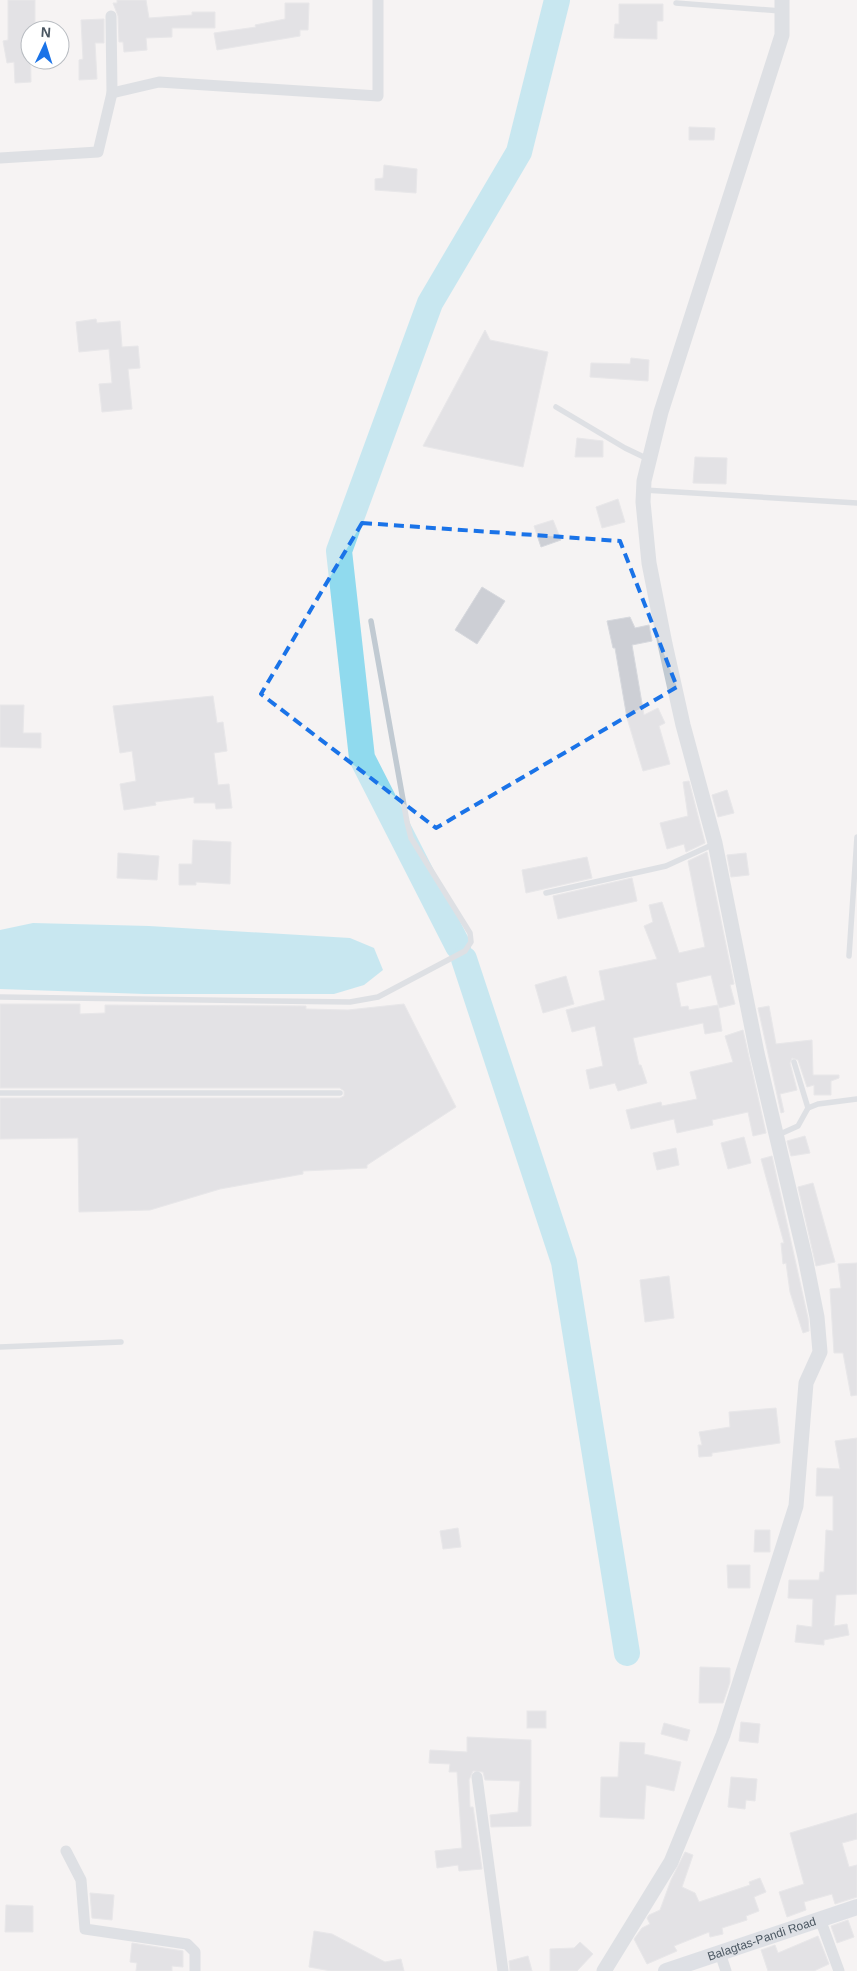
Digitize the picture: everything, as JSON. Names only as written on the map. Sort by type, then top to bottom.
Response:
[{"type":"main road","name":"Balagtas-Pandi Road","points":[[666,1971],[857,1908]]},
{"type":"street","points":[[112,93],[160,82],[378,96],[378,0]]},
{"type":"street","points":[[604,1971],[666,1870],[723,1735],[796,1506],[806,1383],[820,1352],[818,1317],[757,1053],[716,843],[683,725],[665,644],[650,563],[643,502],[650,460],[662,412],[782,35],[782,6]]},
{"type":"street","points":[[0,158],[98,152],[112,93],[111,16]]},
{"type":"street","points":[[478,1777],[503,1971]]},
{"type":"street","points":[[66,1851],[81,1880],[85,1930],[187,1944],[195,1952],[195,1971]]},
{"type":"street","points":[[820,1919],[839,1971]]},
{"type":"street","points":[[720,1953],[726,1971]]},
{"type":"lane","points":[[676,3],[782,6]]},
{"type":"lane","points":[[556,407],[625,448],[650,460]]},
{"type":"lane","points":[[644,490],[857,503]]},
{"type":"lane","points":[[0,997],[350,1002],[378,997],[465,951],[470,942],[470,933],[411,838],[406,822],[371,621]]},
{"type":"lane","points":[[849,956],[857,837]]},
{"type":"lane","points":[[546,893],[666,866],[716,843]]},
{"type":"lane","points":[[794,1062],[808,1108]]},
{"type":"lane","points":[[0,1093],[340,1093]]},
{"type":"lane","points":[[776,1136],[798,1126],[808,1108],[818,1104],[857,1099]]},
{"type":"lane","points":[[0,1347],[121,1342]]},
{"type":"highlighted area","points":[[362,523],[620,541],[677,687],[436,828],[261,694]]},
{"type":"water","points":[[33,923],[149,926],[350,938],[374,948],[383,970],[364,985],[334,994],[145,994],[0,989],[0,930]]},
{"type":"building","points":[[8,0],[35,0],[35,20],[20,20],[20,70],[31,70],[31,82],[15,83],[14,62],[7,63],[3,41],[8,40]]},
{"type":"building","points":[[117,0],[146,0],[149,18],[192,15],[192,12],[215,12],[215,28],[172,28],[172,37],[146,38],[147,50],[124,52],[123,42],[119,42],[118,16],[113,3],[117,3]]},
{"type":"building","points":[[285,3],[309,3],[308,30],[300,30],[300,36],[217,50],[214,33],[256,27],[255,25],[285,19]]},
{"type":"building","points":[[619,4],[663,4],[663,21],[657,21],[657,39],[614,38],[615,24],[619,24]]},
{"type":"building","points":[[104,19],[104,43],[95,43],[97,79],[79,80],[79,60],[83,59],[81,20]]},
{"type":"building","points":[[689,127],[715,128],[714,140],[689,140]]},
{"type":"building","points":[[384,165],[417,169],[416,193],[375,190],[375,179],[383,178]]},
{"type":"building","points":[[96,319],[97,323],[120,321],[122,347],[138,346],[140,368],[128,369],[132,409],[102,412],[99,384],[112,383],[109,349],[79,352],[76,322]]},
{"type":"building","points":[[485,330],[490,340],[548,352],[523,467],[423,446]]},
{"type":"building","points":[[631,358],[649,360],[648,381],[590,377],[591,363],[630,364]]},
{"type":"building","points":[[577,438],[603,441],[603,457],[575,457]]},
{"type":"building","points":[[695,457],[727,458],[726,484],[693,483]]},
{"type":"building","points":[[618,499],[625,522],[602,528],[596,507]]},
{"type":"building","points":[[553,520],[561,540],[541,547],[534,526]]},
{"type":"building","points":[[482,587],[505,601],[477,644],[455,630]]},
{"type":"building","points":[[630,617],[635,628],[649,625],[652,641],[632,645],[644,715],[658,708],[665,723],[659,726],[670,764],[643,771],[627,718],[615,648],[613,648],[607,621]]},
{"type":"building","points":[[213,696],[217,723],[223,722],[227,751],[214,753],[218,785],[229,784],[232,808],[216,809],[215,803],[194,803],[194,797],[155,802],[156,805],[124,810],[120,784],[136,781],[132,751],[120,753],[113,706]]},
{"type":"building","points":[[0,705],[24,705],[23,733],[41,733],[41,748],[0,747]]},
{"type":"building","points":[[689,781],[705,843],[686,852],[684,844],[667,849],[660,823],[688,816],[683,782]]},
{"type":"building","points":[[727,790],[734,813],[718,817],[712,795]]},
{"type":"building","points":[[193,840],[231,842],[230,884],[196,882],[196,885],[179,885],[179,864],[192,864]]},
{"type":"building","points":[[707,852],[734,984],[730,985],[735,1004],[719,1008],[711,975],[676,983],[681,1007],[688,1006],[689,1010],[718,1005],[722,1031],[705,1034],[703,1023],[633,1038],[639,1065],[641,1065],[647,1083],[618,1091],[615,1083],[590,1089],[586,1070],[603,1066],[595,1026],[572,1032],[566,1010],[605,1000],[599,971],[657,959],[644,926],[653,922],[649,905],[662,902],[679,953],[705,947],[688,861]]},
{"type":"building","points":[[118,853],[159,856],[157,880],[117,878]]},
{"type":"building","points":[[746,853],[749,875],[731,877],[727,855]]},
{"type":"building","points":[[587,857],[592,878],[526,893],[522,870]]},
{"type":"building","points":[[632,878],[637,901],[558,919],[553,896]]},
{"type":"building","points":[[566,976],[574,1004],[543,1013],[535,985]]},
{"type":"building","points":[[0,1004],[80,1004],[80,1014],[105,1013],[105,1005],[306,1006],[306,1009],[348,1010],[404,1004],[456,1107],[367,1165],[367,1168],[303,1171],[303,1174],[220,1189],[150,1210],[79,1212],[78,1138],[0,1139],[0,1098],[340,1098],[344,1096],[344,1091],[340,1088],[0,1088]]},
{"type":"building","points":[[769,1006],[776,1044],[812,1040],[813,1075],[839,1075],[839,1078],[831,1081],[831,1095],[814,1095],[814,1085],[807,1087],[798,1060],[792,1058],[790,1063],[797,1090],[780,1094],[784,1112],[781,1113],[758,1008]]},
{"type":"building","points":[[743,1030],[766,1133],[753,1136],[748,1112],[712,1120],[713,1125],[677,1133],[674,1119],[631,1129],[626,1110],[661,1102],[662,1106],[697,1099],[690,1072],[733,1062],[725,1036]]},
{"type":"building","points":[[805,1136],[810,1153],[791,1156],[787,1141]]},
{"type":"building","points":[[744,1137],[751,1163],[728,1169],[721,1143]]},
{"type":"building","points":[[676,1148],[679,1165],[657,1170],[653,1153]]},
{"type":"building","points":[[772,1156],[808,1318],[809,1331],[803,1333],[790,1292],[786,1263],[783,1264],[781,1243],[784,1243],[761,1159]]},
{"type":"building","points":[[813,1183],[835,1262],[816,1266],[798,1187]]},
{"type":"building","points":[[857,1263],[857,1395],[851,1396],[843,1353],[834,1353],[830,1289],[841,1288],[838,1264]]},
{"type":"building","points":[[669,1276],[674,1318],[645,1322],[640,1280]]},
{"type":"building","points":[[776,1408],[780,1443],[712,1453],[712,1456],[699,1457],[698,1445],[702,1445],[699,1432],[730,1427],[729,1412]]},
{"type":"building","points":[[857,1438],[857,1594],[836,1595],[834,1626],[847,1624],[849,1635],[824,1640],[824,1645],[795,1642],[797,1625],[812,1627],[813,1599],[788,1598],[789,1580],[819,1580],[820,1572],[824,1572],[826,1530],[833,1531],[833,1496],[816,1496],[817,1468],[840,1469],[835,1441]]},
{"type":"building","points":[[458,1528],[461,1547],[443,1549],[440,1531]]},
{"type":"building","points":[[755,1530],[770,1530],[770,1552],[754,1552]]},
{"type":"building","points":[[727,1565],[750,1565],[750,1588],[728,1588]]},
{"type":"building","points":[[700,1667],[730,1668],[730,1682],[723,1703],[699,1703]]},
{"type":"building","points":[[527,1711],[546,1711],[546,1728],[527,1728]]},
{"type":"building","points":[[741,1722],[760,1724],[758,1743],[739,1741]]},
{"type":"building","points":[[664,1723],[690,1730],[687,1741],[661,1734]]},
{"type":"building","points":[[467,1737],[531,1740],[531,1826],[491,1827],[490,1815],[518,1812],[520,1781],[485,1780],[483,1772],[473,1771],[469,1780],[470,1807],[473,1807],[482,1869],[459,1871],[458,1865],[437,1868],[435,1851],[462,1848],[457,1772],[449,1772],[450,1764],[429,1763],[430,1750],[467,1752]]},
{"type":"building","points":[[620,1742],[645,1743],[644,1754],[681,1762],[674,1791],[646,1785],[644,1819],[600,1817],[601,1777],[618,1777]]},
{"type":"building","points":[[731,1777],[757,1779],[755,1801],[746,1800],[745,1809],[728,1807]]},
{"type":"building","points":[[857,1813],[857,1839],[842,1843],[849,1867],[857,1865],[857,1897],[835,1904],[832,1894],[804,1902],[806,1910],[787,1917],[779,1892],[804,1884],[790,1833]]},
{"type":"building","points":[[685,1852],[693,1855],[682,1887],[695,1893],[699,1902],[750,1885],[749,1882],[760,1878],[766,1892],[754,1897],[759,1911],[746,1916],[747,1920],[722,1928],[723,1934],[710,1937],[709,1932],[674,1946],[677,1951],[647,1964],[634,1939],[642,1928],[650,1924],[647,1918],[649,1915],[660,1910],[671,1880]]},
{"type":"building","points":[[90,1893],[114,1895],[112,1920],[92,1918]]},
{"type":"building","points":[[6,1905],[33,1906],[33,1932],[5,1932]]},
{"type":"building","points":[[848,1920],[854,1937],[837,1943],[831,1926]]},
{"type":"building","points":[[314,1931],[332,1934],[385,1962],[401,1959],[404,1971],[331,1971],[309,1967]]},
{"type":"building","points":[[818,1936],[829,1964],[814,1971],[768,1971],[761,1950],[775,1945],[778,1953]]},
{"type":"building","points":[[580,1942],[593,1954],[577,1971],[550,1971],[550,1949],[574,1948]]},
{"type":"building","points":[[132,1943],[183,1951],[183,1967],[172,1966],[172,1971],[136,1971],[137,1963],[130,1962]]},
{"type":"building","points":[[528,1956],[532,1971],[510,1971],[509,1961]]},
{"type":"waterway","points":[[458,946],[362,758],[339,551],[430,303],[519,152],[557,0]]},
{"type":"waterway","points":[[464,959],[564,1262],[627,1653]]}]
